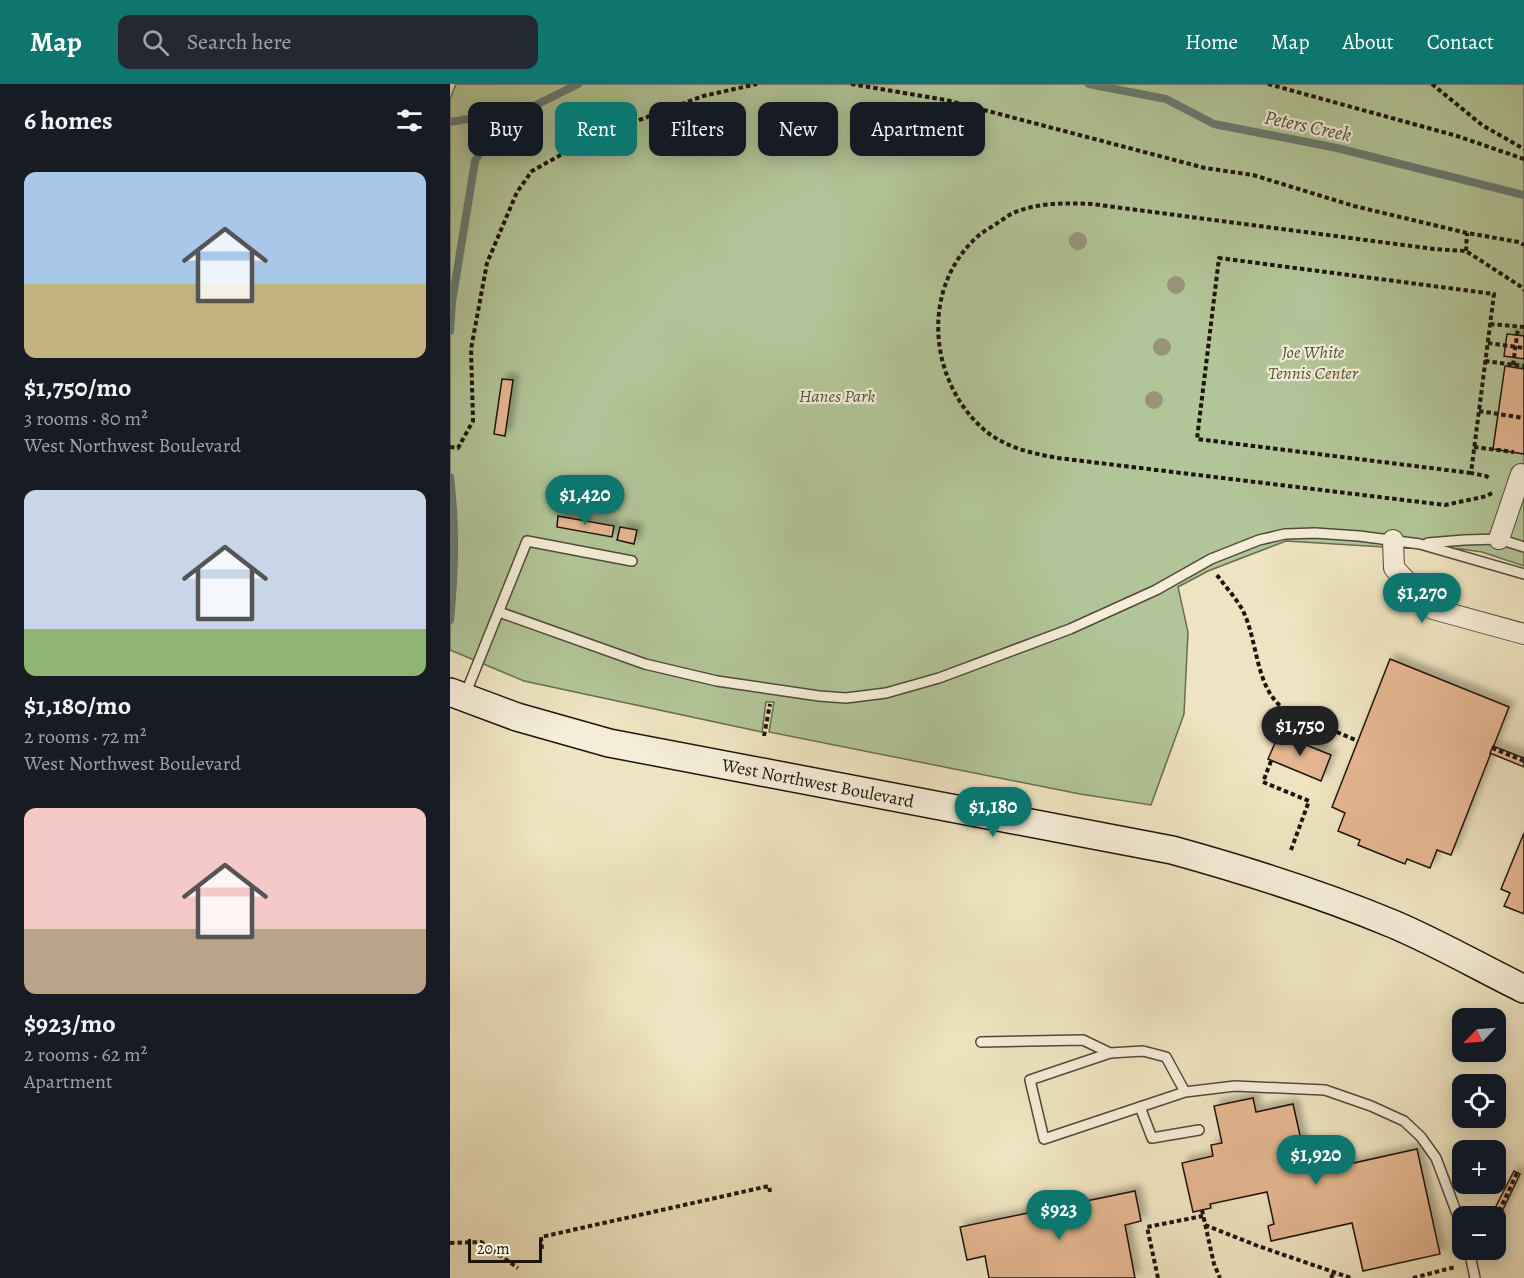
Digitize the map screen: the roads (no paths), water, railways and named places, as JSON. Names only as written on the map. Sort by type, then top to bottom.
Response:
[{"type":"main road","name":"West Northwest Boulevard","points":[[457,694],[517,717],[609,742],[1161,848],[1262,875],[1395,925],[1524,989]]},
{"type":"street","points":[[1499,539],[1521,474]]},
{"type":"street","points":[[1393,540],[1394,568],[1433,609],[1524,634]]},
{"type":"lane","points":[[499,612],[594,648],[645,664],[717,681],[846,698],[865,697],[907,688],[939,678],[1070,629],[1156,590],[1207,561],[1259,540],[1285,534],[1315,532],[1420,544],[1524,574]]},
{"type":"lane","points":[[1420,544],[1499,539],[1524,547]]},
{"type":"lane","points":[[457,694],[499,612],[527,542],[632,561]]},
{"type":"lane","points":[[981,1042],[1083,1040],[1110,1053]]},
{"type":"lane","points":[[1185,1092],[1166,1057],[1143,1051],[1110,1053],[1030,1080],[1044,1139],[1185,1092],[1235,1086],[1325,1090],[1371,1106],[1404,1121],[1422,1137],[1436,1158],[1454,1206]]},
{"type":"lane","points":[[1140,1107],[1152,1138],[1199,1130]]},
{"type":"lane","points":[[1472,1260],[1475,1278]]},
{"type":"waterway","name":"Peters Creek","points":[[450,331],[452,302],[475,161],[492,133],[526,110],[578,84]]},
{"type":"waterway","name":"Peters Creek","points":[[1089,84],[1166,99],[1214,124],[1337,148],[1524,195]]},
{"type":"waterway","points":[[450,122],[468,119]]},
{"type":"waterway","name":"Peters Creek","points":[[450,477],[454,548],[450,620]]},
{"type":"park label","name":"Joe White Tennis Center","points":[[1313,362]]},
{"type":"park label","name":"Hanes Park","points":[[837,396]]}]
